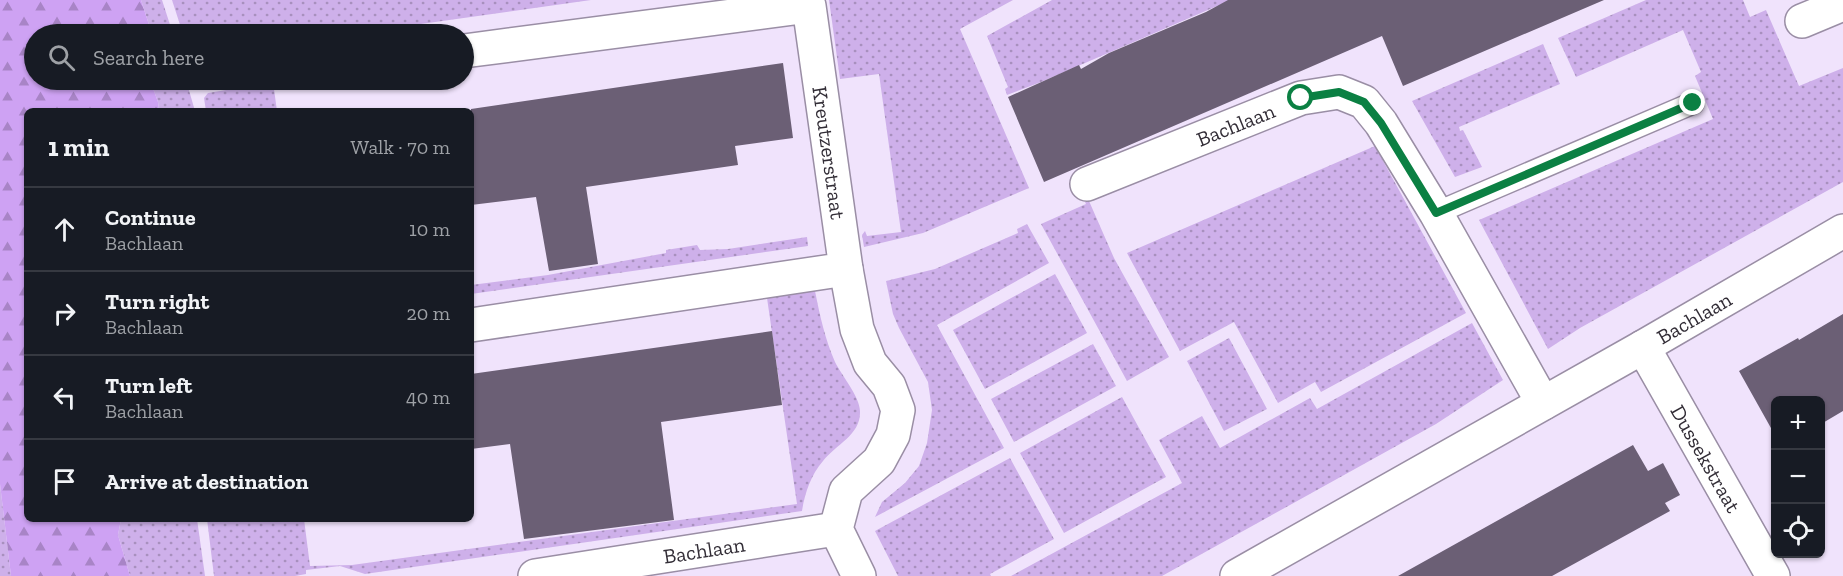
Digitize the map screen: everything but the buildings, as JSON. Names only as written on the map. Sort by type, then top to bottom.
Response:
[{"type":"street","points":[[1802,21],[1843,4]]},
{"type":"street","name":"Kreutzerstraat","points":[[474,50],[809,6],[846,269]]},
{"type":"street","name":"Bachlaan","points":[[1087,184],[1301,98],[1339,92],[1364,102],[1381,123],[1436,213],[1543,403]]},
{"type":"street","name":"Bachlaan","points":[[1237,576],[1643,347],[1843,231]]},
{"type":"street","points":[[474,325],[846,269],[857,329],[870,363],[889,386],[898,410],[893,435],[879,461],[846,491],[836,529],[859,576]]},
{"type":"street","name":"Dussekstraat","points":[[1643,347],[1768,574]]},
{"type":"street","name":"Bachlaan","points":[[535,576],[836,529]]},
{"type":"lane","points":[[1436,213],[1693,103]]},
{"type":"shaded area","points":[[141,0],[162,0],[170,24],[149,24]]},
{"type":"shaded area","points":[[172,0],[591,0],[421,24],[180,24]]},
{"type":"shaded area","points":[[829,0],[1013,0],[960,29],[1029,188],[923,233],[864,247],[862,235],[865,231],[867,236],[901,232],[879,74],[840,79]]},
{"type":"shaded area","points":[[1052,0],[1231,0],[1007,95],[1005,89],[1008,87],[987,36]]},
{"type":"shaded area","points":[[1646,0],[1743,0],[1750,17],[1766,10],[1799,86],[1843,68],[1843,182],[1580,328],[1548,349],[1479,220],[1713,119],[1695,76],[1701,72],[1683,30],[1576,77],[1558,38]]},
{"type":"shaded area","points":[[1543,44],[1560,84],[1459,127],[1460,131],[1463,130],[1482,167],[1455,177],[1412,101]]},
{"type":"shaded area","points":[[154,90],[189,90],[194,108],[159,108]]},
{"type":"shaded area","points":[[226,90],[274,90],[277,108],[206,108],[204,98],[208,93]]},
{"type":"shaded area","points":[[1375,146],[1466,313],[1321,392],[1315,382],[1278,403],[1234,322],[1180,351],[1127,253]]},
{"type":"shaded area","points":[[1089,201],[1114,258],[1169,357],[1127,381],[1041,224]]},
{"type":"shaded area","points":[[1027,224],[1049,263],[937,325],[1004,448],[875,517],[882,502],[905,483],[919,466],[927,443],[932,410],[928,382],[893,314],[886,281],[935,269],[1018,233],[1017,229]]},
{"type":"shaded area","points":[[807,237],[808,246],[474,294],[474,285],[548,275],[666,253],[666,250],[697,245],[700,250],[728,249]]},
{"type":"shaded area","points":[[1055,274],[1087,333],[985,389],[953,330]]},
{"type":"shaded area","points":[[815,291],[831,353],[854,393],[860,411],[852,433],[828,455],[815,472],[802,511],[365,574],[340,566],[306,570],[306,574],[295,576],[214,576],[207,522],[304,522],[310,566],[352,565],[797,504],[767,298]]},
{"type":"shaded area","points":[[1472,323],[1503,380],[1436,424],[1162,576],[1011,576],[1182,483],[1159,440],[1202,416],[1220,448],[1310,398],[1317,409]]},
{"type":"shaded area","points":[[1229,338],[1267,409],[1224,431],[1187,361]]},
{"type":"shaded area","points":[[1093,344],[1116,386],[1014,442],[991,399]]},
{"type":"shaded area","points":[[1122,397],[1166,477],[1064,533],[1020,453]]},
{"type":"shaded area","points":[[1010,458],[1054,539],[990,574],[991,576],[898,576],[875,531]]},
{"type":"shaded area","points":[[0,484],[11,576],[0,576]]},
{"type":"shaded area","points":[[120,522],[197,522],[205,576],[130,576],[118,535]]},
{"type":"green space","points":[[0,0],[141,0],[149,24],[24,24],[24,90],[154,90],[158,102],[159,108],[24,108],[24,522],[120,522],[118,535],[130,576],[11,576],[0,484]]},
{"type":"route","points":[[1301,98],[1339,92],[1364,102],[1381,123],[1436,213],[1693,103]]}]
